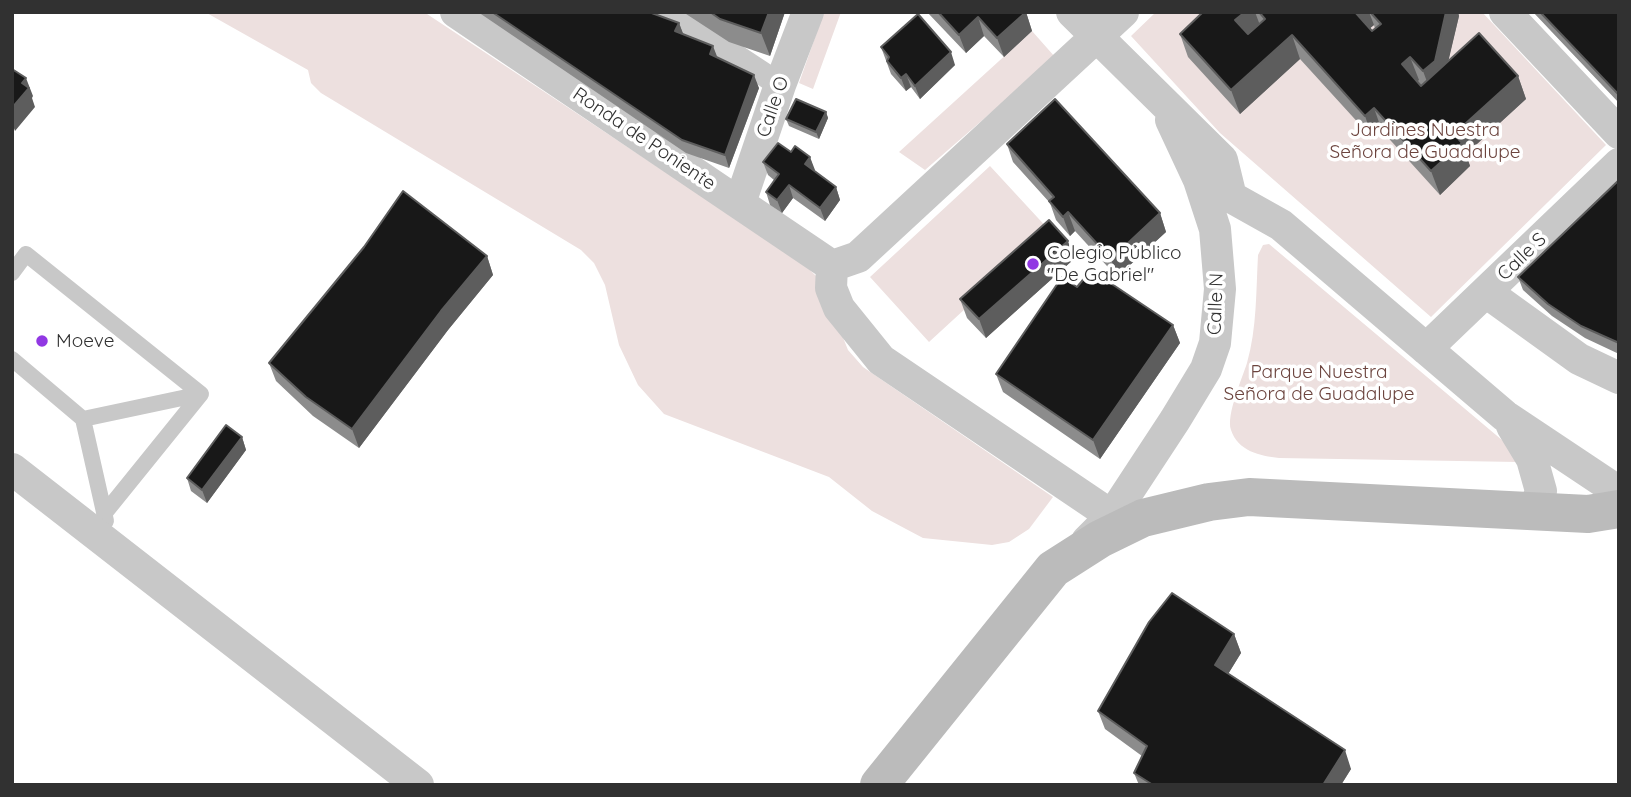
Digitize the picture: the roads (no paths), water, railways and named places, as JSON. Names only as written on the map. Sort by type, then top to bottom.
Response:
[{"type":"main road","points":[[879,785],[1053,569],[1100,539],[1143,519],[1209,502],[1249,497],[1588,514],[1619,509]]},
{"type":"street","name":"Ronda de Poniente","points":[[456,12],[832,266]]},
{"type":"street","points":[[669,12],[780,85]]},
{"type":"street","name":"Calle O","points":[[740,203],[808,12]]},
{"type":"street","name":"Calle N","points":[[1066,560],[1175,420],[1206,369],[1216,343],[1220,289],[1215,229],[1219,200],[1199,180],[1163,103],[1072,12]]},
{"type":"street","points":[[1105,511],[881,360],[839,308],[831,288],[832,266],[858,257],[1123,12]]},
{"type":"street","points":[[1505,12],[1619,133]]},
{"type":"street","name":"Calle S","points":[[1426,349],[1619,164]]},
{"type":"street","points":[[1219,200],[1281,225],[1505,416],[1619,492]]},
{"type":"street","points":[[1216,343],[1232,269],[1232,239],[1219,200]]},
{"type":"street","points":[[1232,239],[1266,217]]},
{"type":"street","points":[[1486,292],[1579,359],[1619,378]]},
{"type":"street","points":[[1505,416],[1532,459],[1541,491],[1534,511]]},
{"type":"street","points":[[12,469],[418,785]]},
{"type":"lane","points":[[12,273],[26,254],[201,394]]},
{"type":"lane","points":[[12,359],[83,419],[104,514],[116,550]]},
{"type":"lane","points":[[83,419],[201,394]]},
{"type":"lane","points":[[104,514],[201,394]]},
{"type":"place","name":"Colegio Público \"De Gabriel\"","points":[[1033,264]]},
{"type":"place","name":"Moeve","points":[[42,341]]},
{"type":"park label","name":"Jardines Nuestra Señora de Guadalupe","points":[[1425,141]]},
{"type":"park label","name":"Parque Nuestra Señora de Guadalupe","points":[[1319,383]]}]
